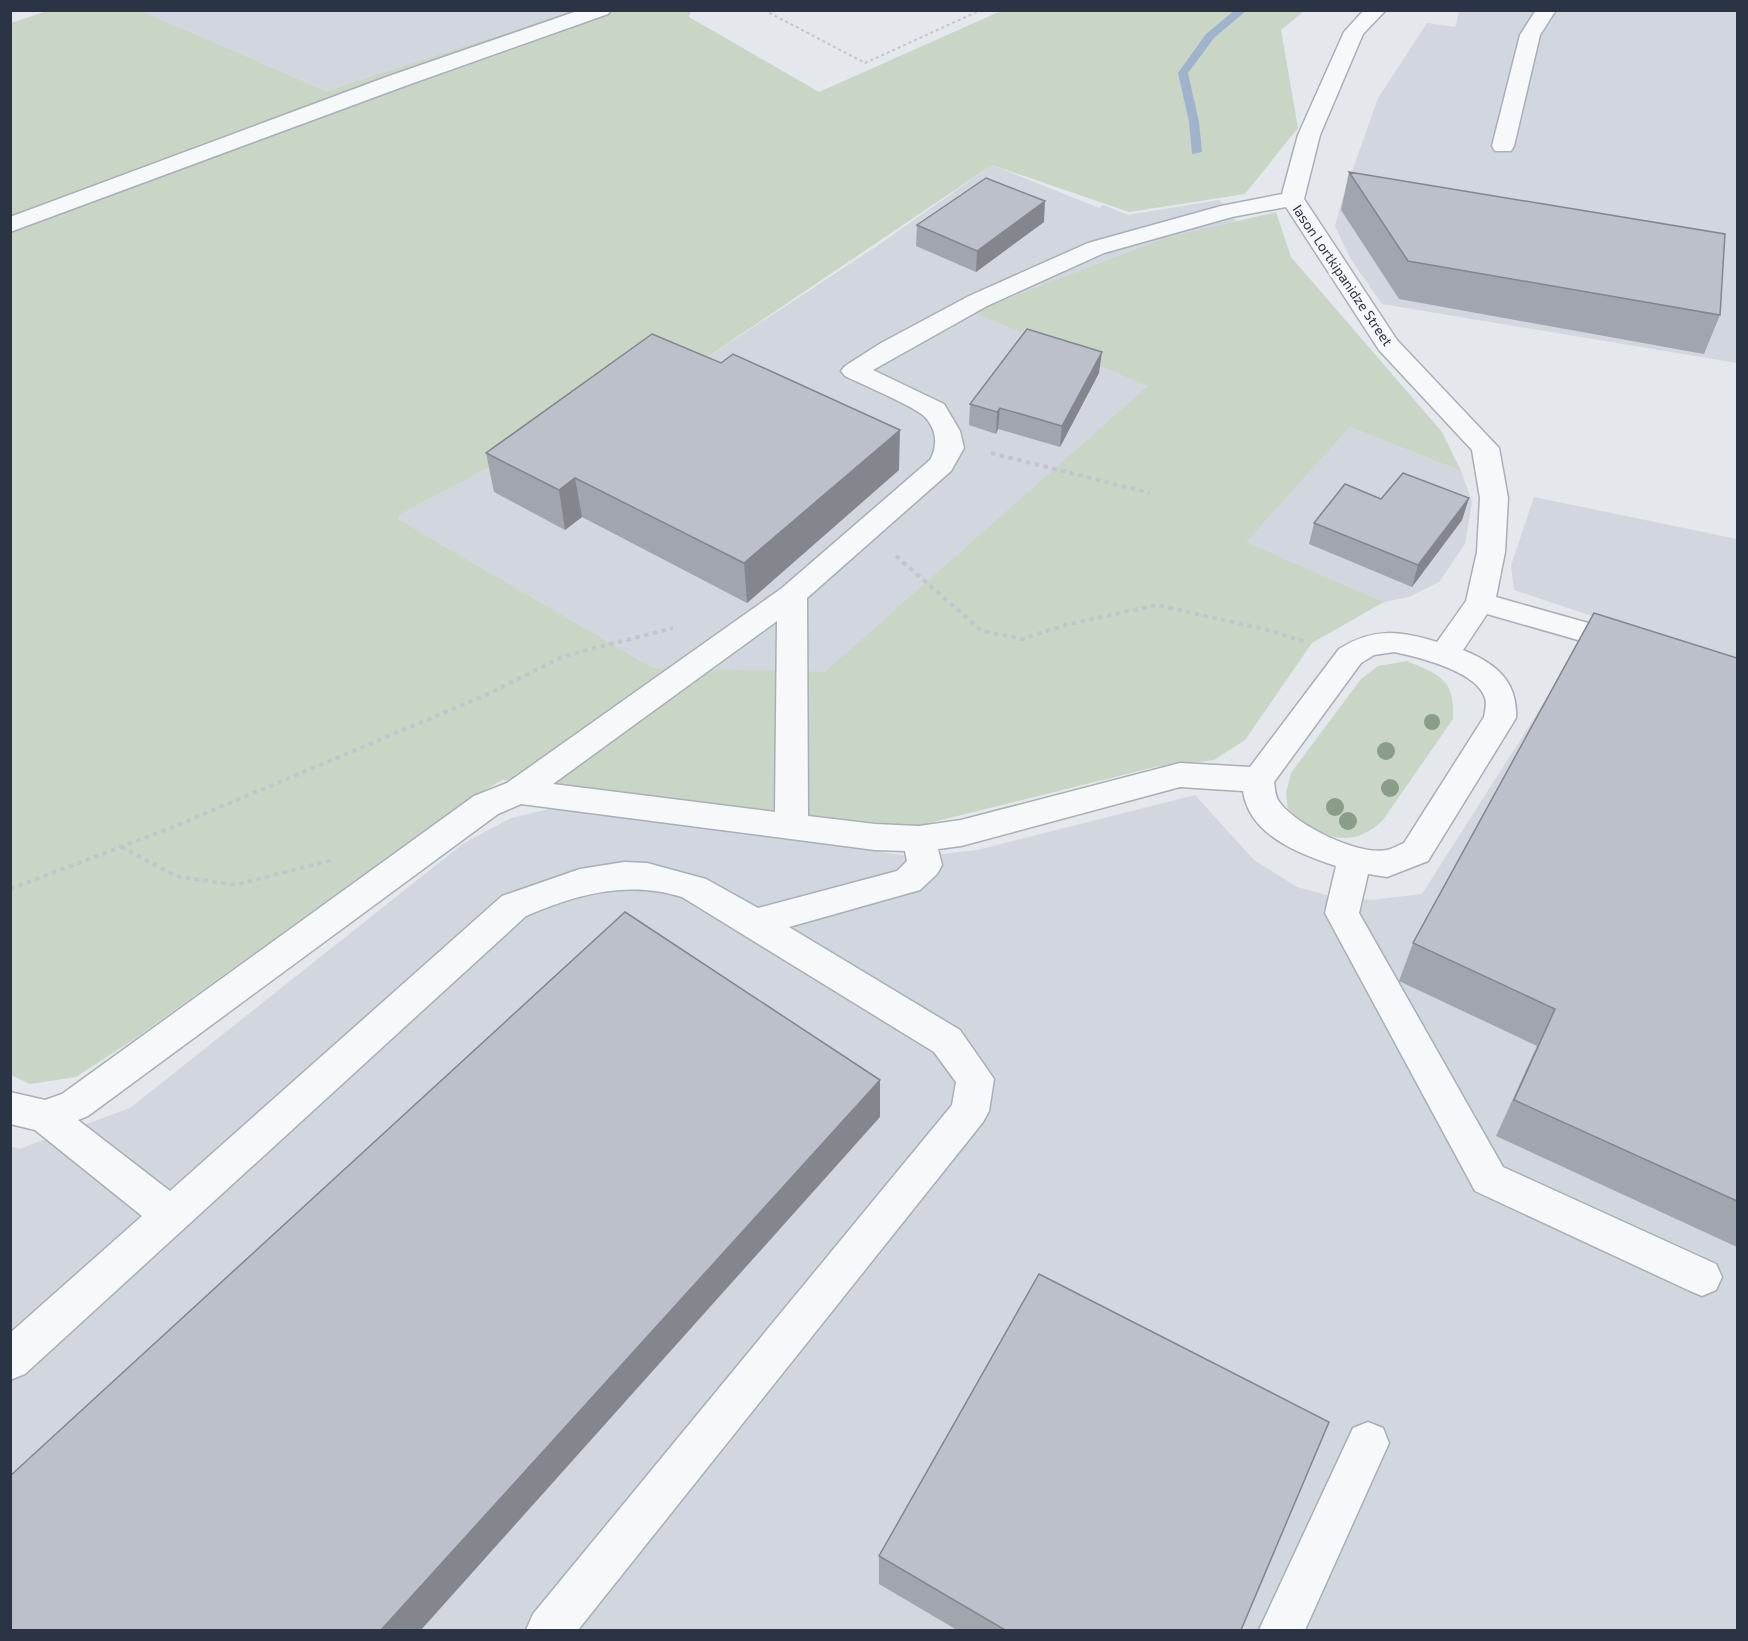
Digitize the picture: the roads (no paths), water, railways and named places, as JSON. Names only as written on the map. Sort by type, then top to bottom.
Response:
[{"type":"street","points":[[10,225],[397,81],[602,10]]},
{"type":"street","name":"Iason Lortkipanidze Street","points":[[1376,10],[1354,32],[1308,135],[1292,199],[1388,345],[1485,448],[1494,498],[1491,552],[1480,602],[1444,656]]},
{"type":"street","points":[[1503,146],[1530,36],[1546,10]]},
{"type":"street","points":[[20,1111],[75,1105],[486,805],[519,792],[742,632],[792,595],[941,465],[950,448],[947,432],[934,410],[854,371],[890,348],[978,301],[1096,248],[1229,211],[1292,199]]},
{"type":"street","points":[[792,595],[792,826]]},
{"type":"street","points":[[1480,602],[1658,653]]},
{"type":"street","points":[[1394,642],[1424,647],[1444,656],[1463,663],[1489,680],[1501,699],[1500,718],[1416,852],[1387,864],[1354,860],[1315,846],[1282,827],[1261,802],[1258,780],[1350,656],[1366,646],[1394,642]]},
{"type":"street","points":[[519,792],[875,837],[919,839],[961,833],[1180,775],[1258,780]]},
{"type":"street","points":[[754,923],[909,881],[925,866],[919,839]]},
{"type":"street","points":[[1354,860],[1342,913],[1489,1179],[1702,1277]]},
{"type":"street","points":[[10,1360],[514,906],[561,885],[603,876],[648,877],[693,888],[947,1041],[975,1079],[970,1111],[549,1630]]},
{"type":"street","points":[[20,1111],[171,1215]]},
{"type":"street","points":[[1282,1630],[1368,1443]]},
{"type":"waterway","points":[[1196,152],[1194,122],[1183,73],[1210,36],[1242,10]]}]
